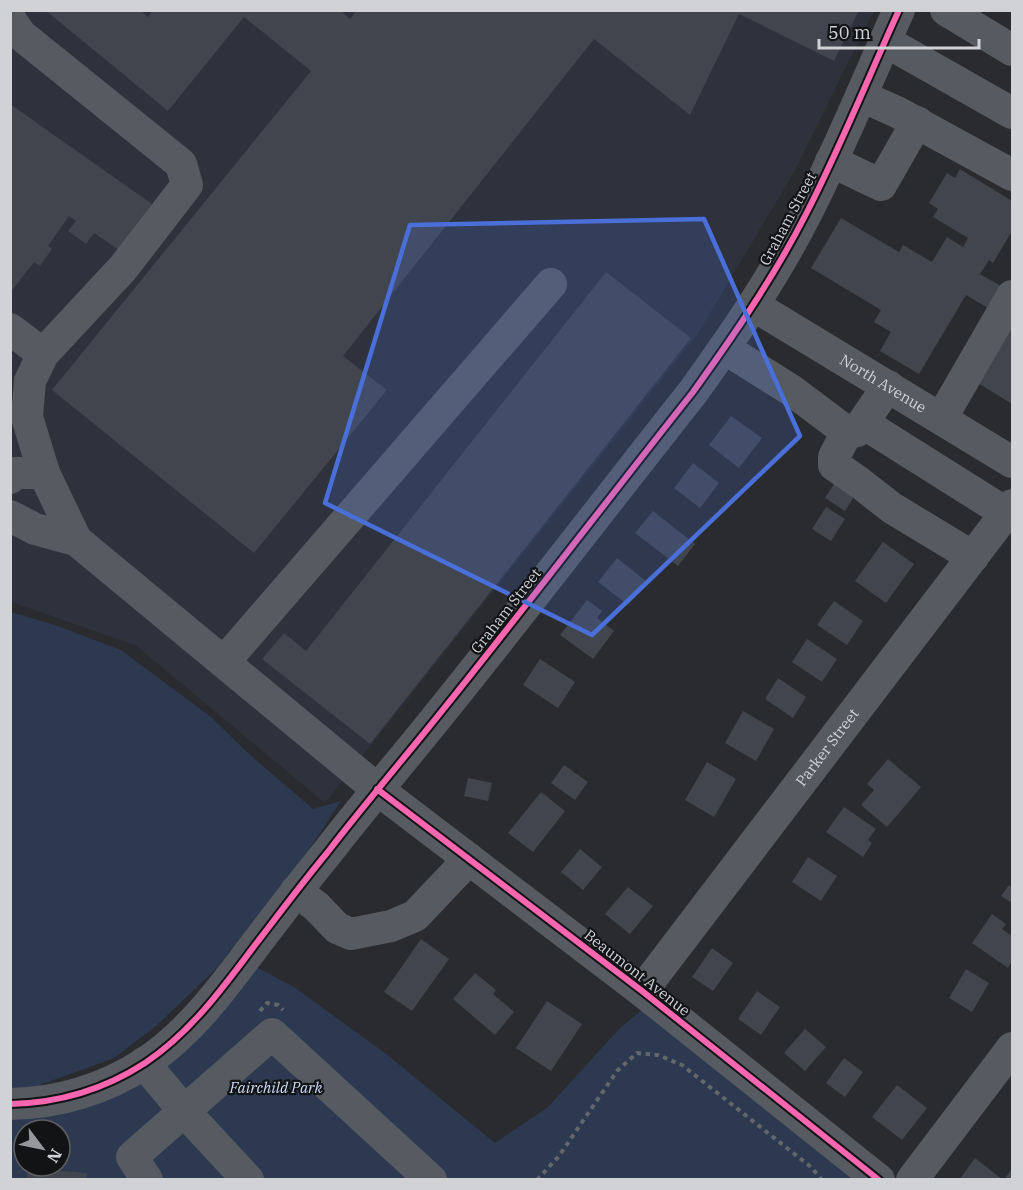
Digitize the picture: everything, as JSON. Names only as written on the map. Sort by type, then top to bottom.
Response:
[{"type":"street","name":"Graham Street","points":[[10,1104],[34,1103],[76,1095],[109,1082],[144,1063],[197,1018],[687,400],[724,348],[753,305],[805,215],[861,96],[898,10]]},
{"type":"street","points":[[946,10],[1012,50]]},
{"type":"street","points":[[10,19],[21,35],[182,164],[187,185],[123,268],[43,354],[30,381],[20,472],[76,540]]},
{"type":"street","points":[[885,41],[1012,113]]},
{"type":"street","points":[[861,96],[916,122],[1012,175]]},
{"type":"street","points":[[831,161],[880,185],[916,122]]},
{"type":"street","points":[[224,662],[551,284]]},
{"type":"street","points":[[941,419],[1012,296]]},
{"type":"street","name":"North Avenue","points":[[753,305],[1012,462]]},
{"type":"street","points":[[10,329],[43,354]]},
{"type":"street","points":[[724,348],[855,428],[1004,508]]},
{"type":"street","points":[[888,387],[834,458],[834,465],[892,508],[973,557]]},
{"type":"street","name":"Parker Street","points":[[642,991],[973,557],[1004,508]]},
{"type":"street","points":[[10,516],[35,529],[76,540]]},
{"type":"street","name":"Beaumont Avenue","points":[[76,540],[377,789],[642,991],[879,1179]]},
{"type":"street","points":[[296,891],[317,907],[337,928],[351,934],[391,926],[415,916],[469,859]]},
{"type":"street","points":[[147,1179],[132,1156],[272,1034],[431,1179]]},
{"type":"street","points":[[912,1179],[1012,1048]]},
{"type":"street","points":[[144,1063],[184,1111],[248,1179]]},
{"type":"path","points":[[537,1179],[559,1155],[617,1071],[637,1053],[658,1054],[682,1065],[811,1167],[822,1179]]},
{"type":"highlighted area","points":[[704,219],[800,436],[592,635],[325,503],[410,225]]},
{"type":"shaded area","points":[[11,11],[874,11],[793,174],[697,335],[325,803],[135,645],[11,602]]},
{"type":"green space","points":[[11,612],[55,625],[121,650],[211,717],[249,754],[313,809],[341,801],[310,848],[216,969],[156,1026],[114,1058],[29,1089],[11,1089]]},
{"type":"green space","name":"Fairchild Park","points":[[256,967],[294,987],[385,1053],[495,1143],[548,1107],[620,1028],[642,1010],[866,1180],[11,1180],[11,1119],[12,1178],[72,1178],[72,1118],[17,1118],[69,1109],[126,1092],[165,1068],[214,1020]]},
{"type":"building","points":[[45,10],[140,10],[148,17],[153,10],[340,10],[350,19],[357,10],[859,10],[834,61],[739,14],[690,115],[594,39],[343,356],[387,390],[254,553],[52,390],[311,71],[244,17],[168,111]]},
{"type":"building","points":[[10,104],[152,204],[119,250],[94,233],[86,244],[68,231],[76,221],[69,216],[48,246],[52,249],[40,266],[34,262],[10,293]]},
{"type":"building","points":[[960,169],[1012,201],[1012,231],[993,263],[989,260],[980,274],[1006,289],[993,311],[966,295],[919,374],[880,351],[891,332],[874,322],[881,310],[811,268],[841,218],[899,252],[903,245],[932,262],[947,237],[963,247],[968,238],[933,217],[938,209],[929,203],[947,173],[955,178]]},
{"type":"building","points":[[606,272],[691,338],[370,744],[262,659],[284,633],[306,651]]},
{"type":"building","points":[[1012,325],[1012,404],[973,380]]},
{"type":"building","points":[[731,416],[762,438],[739,468],[709,445]]},
{"type":"building","points":[[693,463],[719,483],[700,508],[674,488]]},
{"type":"building","points":[[839,476],[859,489],[845,511],[825,498]]},
{"type":"building","points":[[826,507],[845,519],[831,541],[812,529]]},
{"type":"building","points":[[653,511],[695,544],[678,566],[635,533]]},
{"type":"building","points":[[883,542],[914,564],[886,603],[855,581]]},
{"type":"building","points":[[617,558],[647,582],[628,605],[598,582]]},
{"type":"building","points":[[587,600],[602,611],[597,618],[614,631],[593,659],[560,635]]},
{"type":"building","points":[[834,601],[863,621],[847,645],[817,625]]},
{"type":"building","points":[[807,639],[837,659],[822,682],[792,662]]},
{"type":"building","points":[[540,659],[575,682],[558,708],[523,685]]},
{"type":"building","points":[[778,678],[806,697],[793,718],[765,699]]},
{"type":"building","points":[[743,711],[774,729],[756,761],[725,743]]},
{"type":"building","points":[[888,759],[921,787],[887,827],[861,805],[874,790],[867,784]]},
{"type":"building","points":[[707,762],[736,779],[714,817],[685,800]]},
{"type":"building","points":[[564,765],[588,782],[575,800],[551,783]]},
{"type":"building","points":[[468,778],[492,783],[488,801],[464,796]]},
{"type":"building","points":[[541,792],[565,811],[533,852],[508,833]]},
{"type":"building","points":[[844,807],[876,829],[868,840],[872,843],[863,857],[826,832]]},
{"type":"building","points":[[580,849],[602,867],[583,890],[561,872]]},
{"type":"building","points":[[808,857],[837,876],[821,901],[792,882]]},
{"type":"building","points":[[1009,885],[1012,887],[1012,903],[1001,896]]},
{"type":"building","points":[[628,887],[653,906],[630,934],[605,914]]},
{"type":"building","points":[[992,914],[1006,924],[1002,929],[1012,936],[1012,961],[1008,968],[972,943]]},
{"type":"building","points":[[421,939],[449,959],[412,1011],[384,992]]},
{"type":"building","points":[[712,948],[733,963],[713,991],[692,977]]},
{"type":"building","points":[[966,969],[989,983],[972,1012],[949,998]]},
{"type":"building","points":[[475,973],[496,990],[493,994],[514,1012],[495,1035],[453,999]]},
{"type":"building","points":[[757,991],[780,1007],[761,1035],[738,1019]]},
{"type":"building","points":[[547,1001],[582,1024],[551,1071],[516,1048]]},
{"type":"building","points":[[805,1029],[826,1047],[805,1071],[784,1053]]},
{"type":"building","points":[[844,1058],[863,1072],[845,1097],[826,1083]]},
{"type":"building","points":[[897,1085],[927,1108],[902,1140],[872,1117]]},
{"type":"building","points":[[975,1158],[1003,1180],[959,1180]]},
{"type":"building","points":[[1011,1170],[1012,1180],[1004,1180]]},
{"type":"building","points":[[72,1172],[87,1173],[86,1180],[27,1180],[27,1178],[72,1178]]},
{"type":"cycle path","points":[[10,1104],[46,1101],[80,1093],[130,1072],[177,1038],[218,993],[693,392],[723,349],[767,283],[806,214],[899,10]]},
{"type":"cycle path","points":[[377,789],[642,991],[879,1180]]}]
